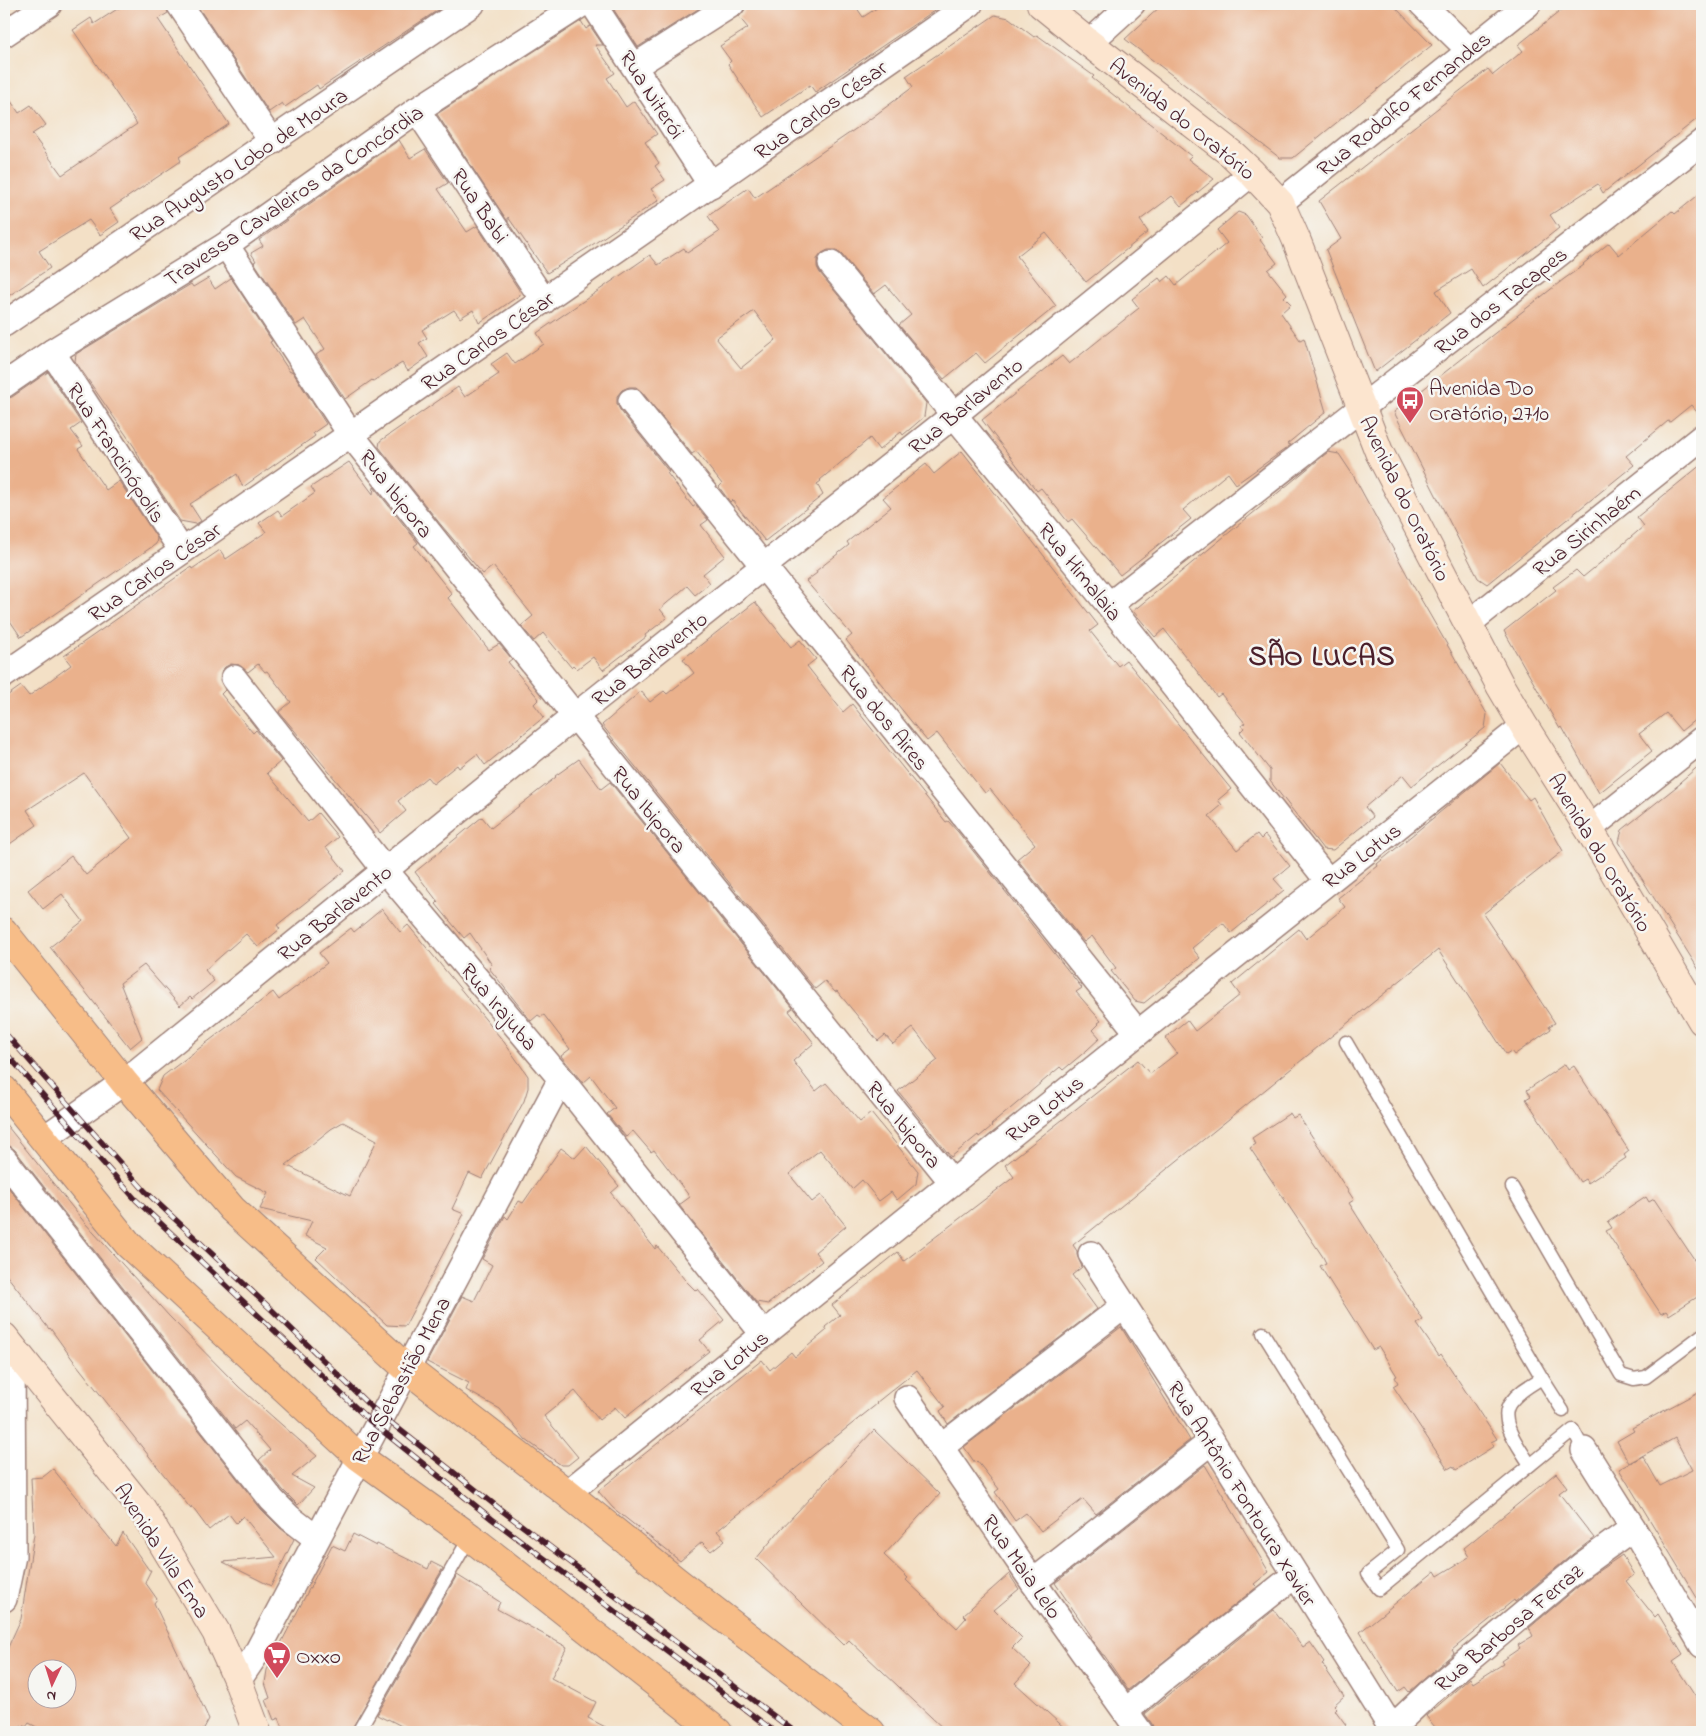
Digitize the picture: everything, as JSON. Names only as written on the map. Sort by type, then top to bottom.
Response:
[{"type":"main road","name":"Avenida do Oratório","points":[[1041,4],[1202,130],[1252,173],[1280,203],[1296,239],[1379,452],[1501,687],[1589,829],[1702,1022]]},
{"type":"main road","points":[[4,932],[124,1082],[232,1209],[406,1368],[871,1732]]},
{"type":"main road","points":[[4,1090],[129,1245],[359,1458],[470,1537],[718,1732]]},
{"type":"main road","name":"Avenida Vila Ema","points":[[8,1342],[142,1509],[216,1632],[238,1681],[257,1732]]},
{"type":"street","points":[[4,34],[49,4]]},
{"type":"street","points":[[179,4],[272,142]]},
{"type":"street","name":"Rua Augusto Lobo de Moura","points":[[4,324],[472,4]]},
{"type":"street","name":"Travessa Cavaleiros da Concórdia","points":[[4,385],[52,352],[226,245],[417,110],[582,4]]},
{"type":"street","name":"Rua Niterói","points":[[593,4],[712,185]]},
{"type":"street","points":[[635,66],[732,4]]},
{"type":"street","name":"Rua Carlos César","points":[[4,675],[970,4]]},
{"type":"street","points":[[1089,43],[1132,4]]},
{"type":"street","points":[[1422,4],[1468,50]]},
{"type":"street","name":"Rua Rodolfo Fernandes","points":[[1280,203],[1468,50],[1528,4]]},
{"type":"street","name":"Rua Babi","points":[[417,110],[544,301]]},
{"type":"street","name":"Rua dos Tacapes","points":[[1109,606],[1702,142]]},
{"type":"street","name":"Rua Barlavento","points":[[43,1139],[124,1082],[575,716],[954,415],[1252,173]]},
{"type":"street","name":"Rua Ibipora","points":[[226,245],[351,434],[575,716],[952,1182]]},
{"type":"street","name":"Rua Himalaia","points":[[831,264],[1109,606],[1328,881]]},
{"type":"street","name":"Rua Francinópolis","points":[[52,352],[182,552]]},
{"type":"street","name":"Rua dos Aires","points":[[631,401],[1138,1033]]},
{"type":"street","name":"Rua Sirinhaém","points":[[1469,623],[1702,436]]},
{"type":"street","name":"Rua Irajuba","points":[[234,678],[386,870],[560,1078],[764,1335]]},
{"type":"street","name":"Rua Lotus","points":[[567,1493],[952,1182],[1524,726]]},
{"type":"street","points":[[1589,829],[1702,739]]},
{"type":"street","name":"Rua Sebastião Mena","points":[[238,1681],[254,1656],[560,1078]]},
{"type":"street","points":[[4,1159],[272,1500],[290,1518],[316,1538]]},
{"type":"street","name":"Rua Antônio Fontoura Xavier","points":[[1091,1254],[1212,1441],[1391,1731]]},
{"type":"street","points":[[941,1447],[1124,1306]]},
{"type":"street","points":[[4,1599],[12,1556],[8,1342]]},
{"type":"street","name":"Rua Maia Lelo","points":[[907,1398],[1032,1582],[1140,1732]]},
{"type":"street","points":[[1032,1582],[1212,1441]]},
{"type":"street","points":[[1584,1450],[1633,1528],[1702,1645]]},
{"type":"street","name":"Rua Barbosa Ferraz","points":[[1391,1731],[1429,1693],[1582,1565],[1633,1528]]},
{"type":"street","points":[[1126,1711],[1295,1575]]},
{"type":"lane","points":[[1346,1042],[1563,1411]]},
{"type":"lane","points":[[1512,1187],[1621,1375],[1634,1379],[1646,1377],[1702,1335]]},
{"type":"lane","points":[[1263,1333],[1398,1550],[1368,1574],[1379,1589],[1573,1430],[1584,1450]]},
{"type":"lane","points":[[1530,1465],[1510,1432],[1506,1417],[1509,1403],[1520,1392],[1542,1378]]},
{"type":"lane","points":[[358,1732],[470,1537]]},
{"type":"building","points":[[125,4],[165,4],[168,13],[158,19],[229,124],[179,157],[181,161],[110,209],[119,222],[100,235],[89,220],[39,251],[50,268],[4,299],[4,91],[19,113],[31,105],[46,125],[32,134],[62,175],[137,124],[73,30],[91,18],[94,24]]},
{"type":"building","points":[[196,4],[447,4],[319,89],[317,85],[285,107],[282,103],[269,112]]},
{"type":"building","points":[[622,4],[706,4],[638,47],[614,10]]},
{"type":"building","points":[[746,4],[854,4],[863,17],[883,4],[944,4],[815,92],[810,85],[763,117],[728,64],[731,61],[720,46],[748,28],[739,17],[744,11]]},
{"type":"building","points":[[1163,4],[1392,4],[1432,45],[1293,158],[1280,158],[1125,39]]},
{"type":"building","points":[[1569,4],[1702,4],[1702,115],[1603,193],[1598,184],[1550,215],[1559,228],[1483,288],[1471,269],[1436,291],[1450,313],[1375,372],[1326,250],[1341,239],[1319,201],[1488,69],[1493,75],[1523,51],[1518,45]]},
{"type":"building","points":[[995,15],[1009,18],[1034,37],[1037,35],[1094,76],[1092,78],[1191,156],[1188,159],[1214,179],[1181,206],[1172,196],[1140,220],[1148,232],[1086,282],[1046,233],[1017,256],[1056,306],[985,363],[976,353],[944,379],[899,325],[911,315],[886,285],[874,294],[836,250],[828,250],[822,253],[817,259],[817,267],[820,273],[926,403],[924,417],[903,435],[901,432],[879,450],[870,438],[820,480],[817,484],[823,495],[765,541],[732,500],[730,502],[719,487],[722,484],[696,451],[692,454],[642,392],[636,387],[622,390],[617,396],[617,404],[620,410],[669,472],[667,473],[693,507],[696,505],[708,520],[701,525],[725,556],[703,574],[710,583],[695,595],[687,586],[660,609],[667,618],[645,635],[646,637],[603,670],[593,657],[577,669],[573,665],[571,667],[543,633],[534,641],[521,626],[533,616],[493,566],[483,574],[379,447],[380,441],[458,387],[465,397],[499,374],[491,364],[507,353],[515,364],[544,344],[537,333],[650,255],[658,265],[684,248],[687,253],[719,232],[708,216],[748,188],[755,198],[870,119],[913,87],[906,76]],"holes":[[[754,311],[776,340],[741,368],[716,338]]]},
{"type":"building","points":[[581,21],[586,29],[590,26],[603,45],[595,45],[615,73],[607,78],[626,107],[634,101],[657,134],[645,142],[659,163],[655,166],[665,180],[651,189],[659,200],[547,273],[508,217],[508,222],[437,114]]},
{"type":"building","points":[[399,140],[410,158],[425,149],[448,183],[438,189],[467,232],[477,226],[519,290],[520,295],[479,323],[473,310],[460,318],[454,310],[422,330],[427,338],[419,343],[428,357],[408,371],[402,363],[372,380],[345,399],[316,355],[325,349],[305,319],[296,325],[254,262],[256,261],[251,253],[263,246],[259,240]]},
{"type":"building","points":[[1702,192],[1702,418],[1691,405],[1670,422],[1668,421],[1626,456],[1634,465],[1487,584],[1478,578],[1394,412],[1584,265],[1609,243],[1619,255],[1672,211],[1675,214]]},
{"type":"building","points":[[1238,212],[1246,215],[1262,238],[1260,240],[1277,263],[1268,270],[1287,294],[1284,297],[1291,304],[1281,313],[1300,340],[1304,338],[1326,412],[1287,444],[1291,445],[1236,484],[1228,473],[1183,510],[1191,519],[1120,575],[1072,519],[1068,522],[1041,488],[1037,491],[982,420],[1062,356],[1069,364],[1139,308],[1132,299],[1159,278],[1162,282],[1169,276],[1176,285],[1227,243],[1217,230]]},
{"type":"building","points":[[208,278],[215,289],[231,278],[272,341],[270,342],[290,372],[292,371],[326,424],[313,433],[315,436],[243,487],[237,474],[190,504],[201,521],[196,524],[180,521],[143,465],[135,448],[75,361],[76,354],[191,284],[193,287]]},
{"type":"building","points":[[48,372],[81,423],[71,430],[83,446],[78,449],[106,490],[119,481],[157,538],[156,544],[21,637],[4,612],[4,399],[12,397]]},
{"type":"building","points":[[962,451],[1098,625],[1090,631],[1118,666],[1126,660],[1231,789],[1218,800],[1222,805],[1209,816],[1237,850],[1257,834],[1261,839],[1265,835],[1290,866],[1274,879],[1284,890],[1231,933],[1223,923],[1192,948],[1200,958],[1144,1003],[1135,1001],[1111,971],[1116,968],[1092,936],[1084,942],[1017,859],[1035,844],[990,789],[985,793],[937,733],[927,741],[846,640],[852,635],[806,581],[849,545],[847,542],[891,507],[883,498],[926,464],[934,474]]},
{"type":"building","points":[[1328,452],[1339,454],[1353,475],[1411,582],[1487,714],[1485,728],[1412,786],[1403,775],[1365,807],[1373,817],[1333,850],[1323,849],[1270,781],[1270,770],[1240,732],[1244,728],[1242,725],[1245,723],[1221,694],[1217,697],[1164,629],[1155,637],[1133,611]]},
{"type":"building","points":[[349,462],[373,494],[374,487],[418,543],[414,546],[452,594],[448,598],[489,650],[499,644],[512,659],[508,662],[539,699],[534,704],[544,717],[485,765],[477,754],[459,768],[457,765],[433,784],[427,777],[398,801],[406,811],[380,833],[279,712],[291,702],[267,671],[265,672],[258,664],[248,672],[239,665],[231,664],[225,667],[221,672],[220,680],[225,690],[221,694],[253,733],[256,730],[281,761],[267,773],[308,822],[318,813],[338,837],[326,847],[345,871],[277,925],[280,929],[258,947],[246,934],[205,970],[214,981],[180,1006],[144,965],[120,983],[142,1038],[130,1048],[50,947],[83,921],[62,894],[43,909],[28,890],[71,856],[86,875],[131,838],[84,773],[27,810],[37,825],[4,848],[4,698],[21,686],[29,696],[71,665],[64,656],[191,567],[192,569],[220,550],[226,559],[266,532],[259,523],[278,510],[282,516],[315,493],[311,487]]},
{"type":"building","points":[[1702,464],[1702,714],[1681,731],[1666,713],[1639,734],[1652,751],[1599,793],[1504,631],[1556,590],[1553,587],[1576,570],[1583,577],[1610,555],[1644,526],[1637,517]]},
{"type":"building","points":[[755,602],[791,647],[800,640],[816,659],[807,666],[843,712],[852,704],[946,822],[948,821],[958,832],[1082,988],[1076,992],[1101,1021],[1093,1030],[1100,1038],[1087,1050],[1063,1070],[1060,1067],[979,1137],[978,1135],[951,1157],[898,1091],[938,1060],[913,1028],[893,1044],[885,1035],[878,1041],[837,991],[835,992],[825,981],[815,989],[602,725],[641,691],[650,702],[664,691],[667,694],[694,673],[683,659]]},
{"type":"building","points":[[579,759],[601,789],[610,782],[793,1008],[789,1011],[814,1043],[793,1061],[816,1091],[826,1083],[860,1122],[871,1113],[918,1171],[916,1184],[897,1200],[891,1192],[879,1201],[862,1180],[852,1189],[820,1150],[789,1174],[812,1202],[821,1195],[846,1226],[815,1252],[822,1261],[768,1304],[756,1302],[679,1205],[690,1197],[654,1150],[651,1152],[633,1131],[626,1137],[607,1114],[615,1108],[591,1076],[583,1083],[561,1056],[570,1049],[544,1015],[541,1017],[538,1015],[531,1021],[489,968],[492,965],[470,933],[464,938],[436,904],[438,902],[415,872],[482,817],[491,828]]},
{"type":"building","points":[[1500,763],[1529,800],[1533,797],[1563,851],[1483,914],[1555,1023],[1549,1026],[1551,1029],[1514,1055],[1511,1051],[1506,1054],[1438,950],[1073,1245],[1082,1267],[1072,1275],[1097,1309],[948,1424],[940,1411],[945,1407],[917,1370],[717,1531],[725,1540],[711,1551],[702,1542],[680,1561],[613,1508],[598,1491],[762,1360],[770,1370],[791,1352],[795,1357],[827,1330],[825,1327],[840,1315],[832,1305],[898,1252],[904,1261],[1014,1177],[1005,1165],[1138,1060],[1150,1074],[1177,1053],[1165,1038],[1187,1020],[1195,1031],[1240,995],[1232,984],[1299,929],[1306,939],[1345,907],[1338,898]]},
{"type":"building","points":[[1702,763],[1702,975],[1619,842],[1622,830],[1681,783]]},
{"type":"building","points":[[382,909],[400,932],[408,925],[504,1042],[528,1076],[528,1088],[524,1101],[482,1179],[469,1173],[452,1209],[464,1214],[405,1326],[387,1325],[316,1258],[327,1247],[305,1236],[312,1221],[260,1209],[268,1193],[236,1177],[157,1090],[163,1076],[273,992],[279,1000],[327,963],[319,953],[351,928],[354,932]],"holes":[[[343,1122],[377,1140],[350,1196],[286,1165],[331,1129]]]},
{"type":"building","points":[[1565,1064],[1568,1070],[1574,1066],[1629,1151],[1624,1155],[1626,1158],[1588,1183],[1585,1179],[1580,1182],[1526,1099],[1531,1096],[1527,1090]]},
{"type":"building","points":[[1290,1113],[1293,1118],[1298,1115],[1354,1200],[1349,1203],[1423,1320],[1417,1324],[1439,1356],[1441,1354],[1497,1439],[1491,1442],[1494,1446],[1456,1470],[1453,1466],[1448,1469],[1393,1386],[1398,1383],[1395,1377],[1397,1376],[1379,1347],[1373,1350],[1320,1266],[1326,1263],[1323,1257],[1250,1148],[1256,1144],[1252,1138]]},
{"type":"building","points":[[4,1122],[85,1223],[169,1316],[239,1387],[317,1456],[292,1476],[314,1488],[298,1505],[283,1490],[259,1460],[270,1450],[245,1421],[235,1429],[15,1150],[10,1146],[4,1145]]},
{"type":"building","points":[[586,1146],[619,1186],[611,1193],[655,1249],[657,1246],[685,1280],[696,1291],[698,1289],[724,1320],[700,1340],[709,1351],[625,1418],[615,1407],[599,1420],[575,1391],[544,1416],[578,1457],[568,1465],[561,1465],[526,1440],[500,1409],[466,1390],[469,1383],[427,1362],[462,1296],[474,1301],[492,1265],[482,1259],[505,1216],[508,1219],[519,1201],[523,1203],[561,1148],[575,1158]]},
{"type":"building","points":[[4,1182],[261,1509],[294,1539],[271,1586],[223,1562],[276,1557],[243,1516],[236,1523],[229,1514],[209,1530],[4,1272]]},
{"type":"building","points":[[1646,1197],[1649,1202],[1654,1199],[1702,1271],[1702,1294],[1669,1315],[1666,1311],[1661,1314],[1606,1231],[1612,1228],[1608,1222]]},
{"type":"building","points":[[1121,1327],[1190,1440],[1096,1514],[1083,1499],[1041,1531],[1026,1513],[1015,1521],[995,1492],[999,1489],[977,1461],[975,1463],[964,1447]]},
{"type":"building","points":[[1702,1390],[1702,1606],[1619,1469],[1643,1456],[1660,1486],[1692,1470],[1675,1438],[1629,1463],[1617,1441],[1634,1431],[1632,1428]]},
{"type":"building","points":[[874,1430],[940,1494],[884,1555],[908,1578],[906,1580],[957,1628],[966,1618],[963,1615],[1009,1574],[1019,1589],[994,1610],[1022,1638],[1012,1648],[1031,1666],[1015,1683],[1069,1732],[947,1732],[849,1640],[844,1645],[756,1559],[780,1530]]},
{"type":"building","points":[[1205,1465],[1269,1572],[1254,1584],[1257,1587],[1128,1690],[1090,1638],[1092,1637],[1055,1583]]},
{"type":"building","points":[[53,1469],[116,1546],[123,1533],[149,1570],[151,1570],[145,1582],[157,1599],[154,1603],[209,1719],[202,1732],[46,1732],[29,1723],[26,1727],[21,1725],[18,1731],[4,1723],[4,1656],[21,1619],[34,1534],[31,1478],[43,1477]]},
{"type":"building","points":[[1556,1473],[1567,1487],[1559,1493],[1594,1538],[1452,1650],[1454,1653],[1409,1692],[1405,1687],[1398,1692],[1360,1632],[1435,1571],[1438,1576],[1469,1557],[1464,1548]]},
{"type":"building","points":[[353,1534],[428,1569],[431,1562],[443,1568],[350,1732],[285,1732],[279,1718],[274,1720],[266,1700],[270,1698],[265,1683],[267,1670],[332,1545],[345,1551]]},
{"type":"building","points":[[1622,1555],[1634,1575],[1626,1581],[1655,1617],[1658,1614],[1683,1655],[1673,1662],[1702,1707],[1702,1732],[1439,1732],[1426,1716],[1470,1678],[1473,1683],[1503,1664],[1501,1661],[1520,1648],[1518,1645],[1533,1636],[1529,1628],[1591,1576]]},
{"type":"building","points":[[457,1575],[500,1602],[497,1609],[567,1647],[551,1678],[596,1702],[588,1718],[615,1732],[413,1732],[377,1715]]},
{"type":"building","points":[[1274,1610],[1303,1647],[1310,1642],[1324,1662],[1322,1664],[1344,1696],[1334,1705],[1337,1708],[1335,1710],[1346,1725],[1337,1732],[1155,1732],[1145,1714]]},
{"type":"railway","points":[[4,1032],[145,1191],[272,1310],[371,1407],[500,1509],[795,1732]]},
{"type":"railway","points":[[4,1051],[136,1200],[369,1420],[492,1519],[775,1732]]},
{"type":"place","name":"Avenida Do Oratório, 2710","points":[[1410,424]]},
{"type":"place","name":"Oxxo","points":[[277,1679]]},
{"type":"district","name":"SÃO LUCAS","points":[[1322,655]]}]
